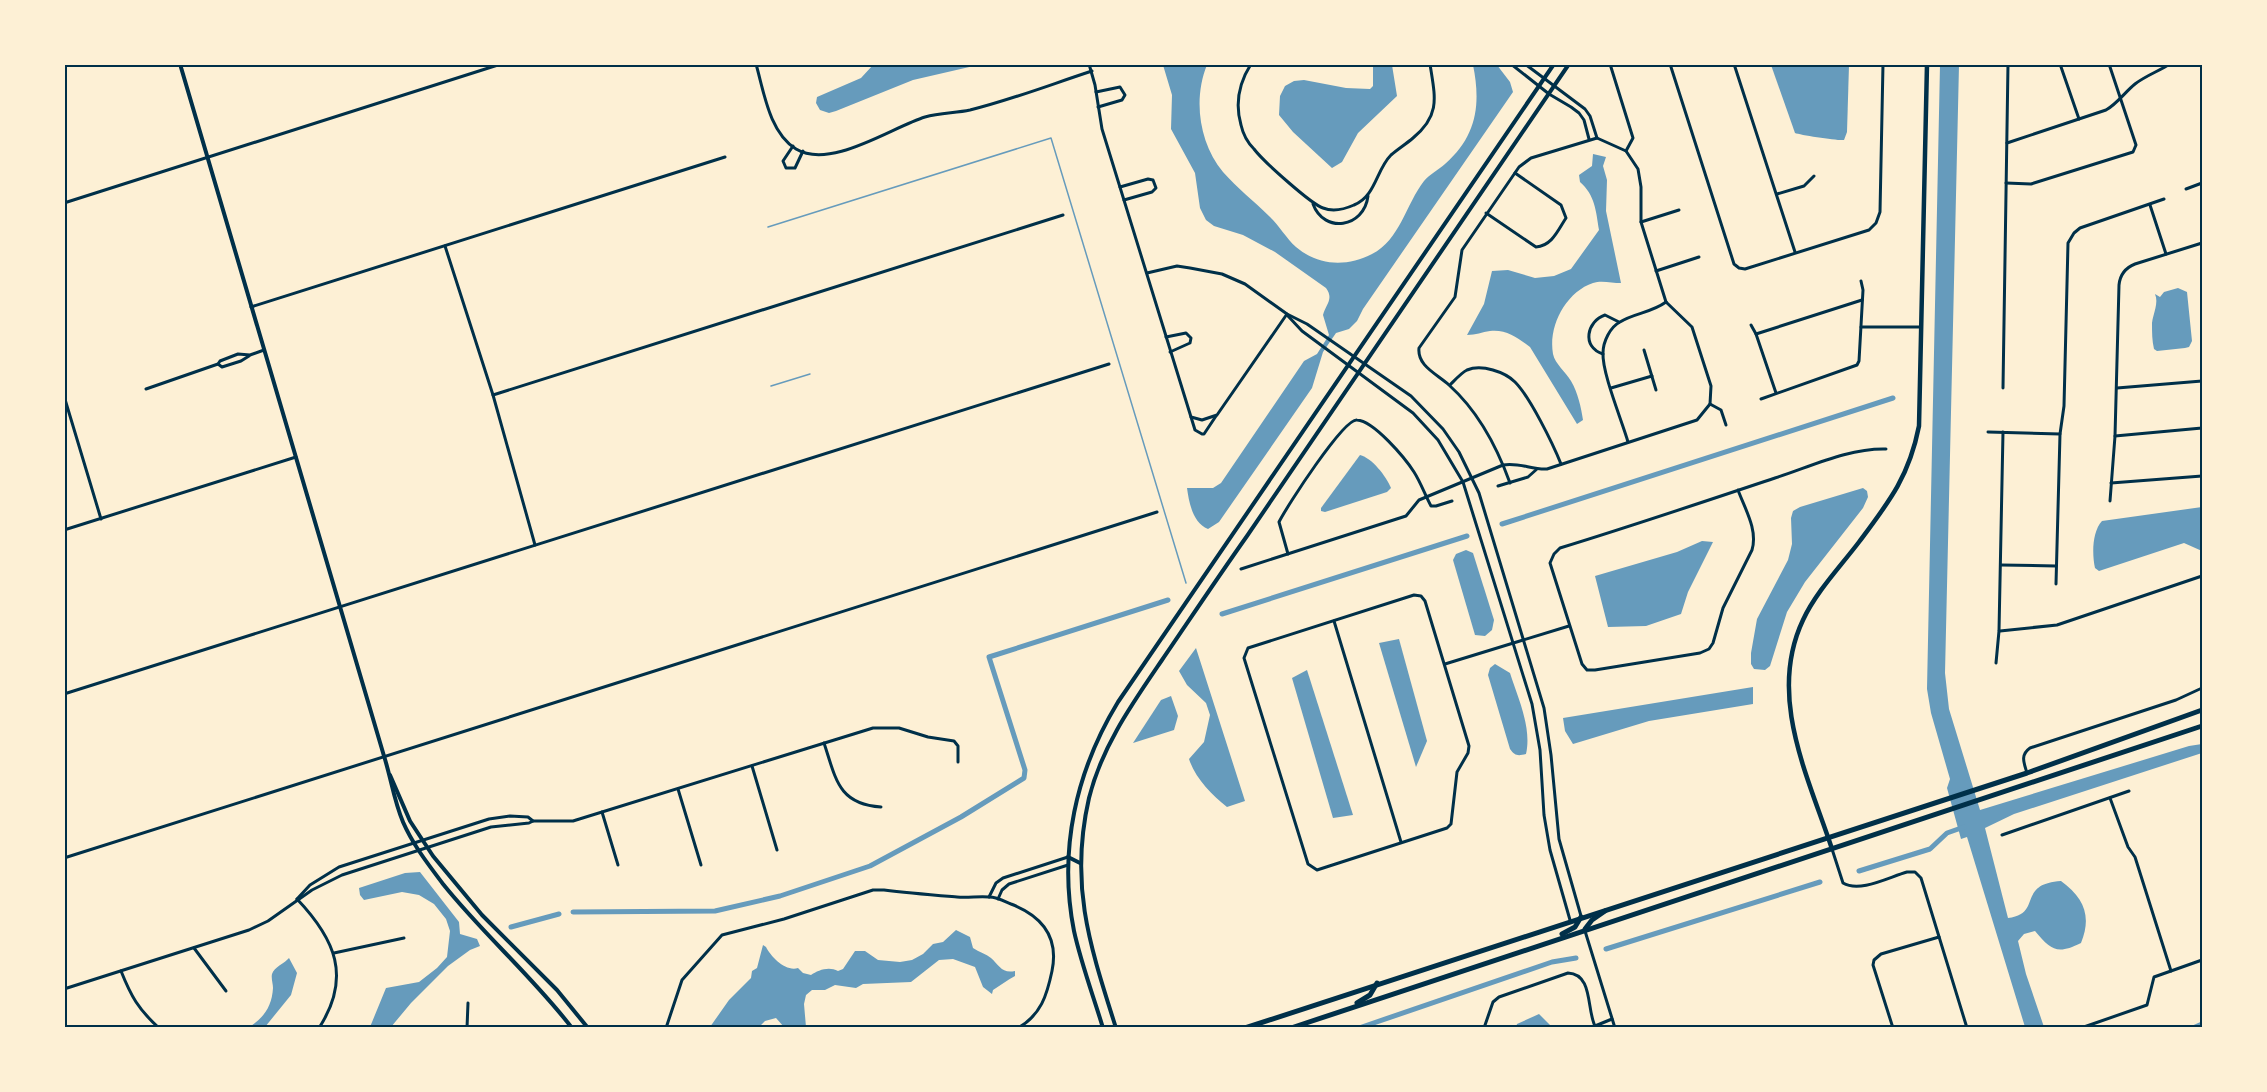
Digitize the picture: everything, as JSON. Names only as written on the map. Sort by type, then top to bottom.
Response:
[{"type":"main road","points":[[1832,849],[1790,720],[1787,697],[1791,653],[1797,634],[1809,610],[1885,508],[1909,467],[1919,426],[1928,64]]},
{"type":"main road","points":[[1245,1028],[1570,920],[2027,773],[2202,710]]},
{"type":"main road","points":[[1291,1028],[2202,726]]},
{"type":"main road","points":[[1585,929],[1592,920],[1612,907]]},
{"type":"main road","points":[[1553,940],[1575,927],[1581,917]]},
{"type":"main road","points":[[1351,1008],[1370,995],[1377,983]]},
{"type":"street","points":[[180,64],[384,756],[395,802],[418,851],[480,928],[550,1001],[572,1028]]},
{"type":"street","points":[[64,203],[501,64]]},
{"type":"street","points":[[756,64],[777,129],[798,150],[824,154],[886,136],[919,119],[970,110],[1092,71]]},
{"type":"street","points":[[1089,64],[1102,129],[1195,429],[1202,434],[1207,431],[1287,314]]},
{"type":"street","points":[[1251,64],[1245,74],[1238,101],[1241,128],[1254,150],[1312,203],[1331,210],[1342,209],[1361,202],[1368,195],[1391,155],[1425,128],[1431,119],[1435,96],[1430,64]]},
{"type":"street","points":[[1511,64],[1549,94],[1579,113],[1584,120],[1589,139]]},
{"type":"street","points":[[1525,64],[1585,109],[1590,116],[1597,138]]},
{"type":"street","points":[[1103,1028],[1074,929],[1068,857],[1079,789],[1107,720],[1554,64]]},
{"type":"street","points":[[1116,1028],[1087,935],[1081,893],[1080,863],[1085,820],[1093,783],[1109,744],[1121,721],[1569,64]]},
{"type":"street","points":[[1610,64],[1633,138],[1626,151]]},
{"type":"street","points":[[1670,64],[1734,264],[1738,268],[1745,269],[1869,230],[1876,223],[1880,212],[1883,64]]},
{"type":"street","points":[[1734,64],[1795,252]]},
{"type":"street","points":[[2003,388],[2008,64]]},
{"type":"street","points":[[2060,64],[2079,119]]},
{"type":"street","points":[[2006,183],[2031,184],[2133,152],[2136,145],[2109,64]]},
{"type":"street","points":[[2007,143],[2106,110],[2115,105],[2120,97],[2138,81],[2170,64]]},
{"type":"street","points":[[1096,92],[1120,87],[1125,94],[1119,102],[1098,107]]},
{"type":"street","points":[[1241,569],[1406,516],[1419,500],[1503,465],[1513,463],[1547,469],[1697,420],[1710,404],[1711,386],[1692,327],[1666,302],[1641,222],[1641,177],[1626,151],[1597,138],[1524,161],[1462,250],[1455,297],[1419,348],[1418,356],[1422,363],[1450,386],[1483,426],[1503,465],[1510,483]]},
{"type":"street","points":[[793,146],[783,161],[786,168],[795,168],[803,152]]},
{"type":"street","points":[[251,307],[725,157]]},
{"type":"street","points":[[1486,213],[1536,247],[1544,247],[1549,243],[1566,218],[1565,211],[1561,205],[1515,173]]},
{"type":"street","points":[[1777,194],[1804,186],[1814,176]]},
{"type":"street","points":[[1120,187],[1148,179],[1153,180],[1156,184],[1152,192],[1124,200]]},
{"type":"street","points":[[2186,189],[2202,183]]},
{"type":"street","points":[[1312,203],[1316,214],[1328,223],[1350,221],[1358,218],[1365,210],[1368,195]]},
{"type":"street","points":[[2056,584],[2060,434],[2064,406],[2070,239],[2083,226],[2164,200]]},
{"type":"street","points":[[2150,205],[2166,254]]},
{"type":"street","points":[[1641,222],[1679,210]]},
{"type":"street","points":[[493,395],[1063,214]]},
{"type":"street","points":[[2110,501],[2115,436],[2121,276],[2131,266],[2202,243]]},
{"type":"street","points":[[445,246],[493,395],[535,545]]},
{"type":"street","points":[[1656,271],[1699,257]]},
{"type":"street","points":[[1147,273],[1177,266],[1222,274],[1245,284],[1411,396],[1431,415],[1459,452],[1473,478],[1524,640],[1548,726],[1559,839],[1581,917]]},
{"type":"street","points":[[1761,399],[1857,365],[1863,290],[1861,280]]},
{"type":"street","points":[[1756,334],[1862,300]]},
{"type":"street","points":[[1628,442],[1603,354],[1610,333],[1619,322],[1657,308],[1666,302]]},
{"type":"street","points":[[1287,314],[1302,331],[1401,402],[1426,425],[1449,456],[1463,482],[1514,643],[1536,722],[1547,833],[1553,866],[1570,920]]},
{"type":"street","points":[[1603,354],[1591,349],[1589,344],[1596,320],[1605,315],[1619,322]]},
{"type":"street","points":[[1302,331],[1307,324]]},
{"type":"street","points":[[1751,325],[1776,393]]},
{"type":"street","points":[[1861,327],[1921,327]]},
{"type":"street","points":[[1166,337],[1186,333],[1191,338],[1190,343],[1185,347],[1170,352]]},
{"type":"street","points":[[146,389],[218,364],[231,357],[250,355],[264,350]]},
{"type":"street","points":[[1644,350],[1656,390]]},
{"type":"street","points":[[218,364],[222,367],[241,362],[250,355]]},
{"type":"street","points":[[64,694],[1109,364]]},
{"type":"street","points":[[1450,386],[1465,371],[1472,369],[1507,375],[1521,390],[1554,446],[1561,464]]},
{"type":"street","points":[[1611,388],[1652,376]]},
{"type":"street","points":[[2116,388],[2202,381]]},
{"type":"street","points":[[64,396],[101,519]]},
{"type":"street","points":[[1710,404],[1721,410],[1726,425]]},
{"type":"street","points":[[1191,417],[1202,420],[1216,416]]},
{"type":"street","points":[[1288,554],[1279,522],[1327,449],[1350,421],[1356,419],[1375,429],[1403,457],[1414,472],[1431,506],[1452,501]]},
{"type":"street","points":[[2115,436],[2202,428]]},
{"type":"street","points":[[1988,432],[2060,434]]},
{"type":"street","points":[[1996,663],[2001,565],[2003,432]]},
{"type":"street","points":[[1738,490],[1754,532],[1755,541],[1723,608],[1713,643],[1709,649],[1700,653],[1587,670],[1582,664],[1550,562],[1560,548],[1659,518],[1738,490],[1862,450],[1886,449]]},
{"type":"street","points":[[64,530],[296,457]]},
{"type":"street","points":[[1498,486],[1528,477],[1537,469]]},
{"type":"street","points":[[2111,483],[2202,476]]},
{"type":"street","points":[[64,858],[1157,512]]},
{"type":"street","points":[[2001,565],[2056,566]]},
{"type":"street","points":[[1999,631],[2057,625],[2202,576]]},
{"type":"street","points":[[1414,595],[1421,596],[1425,601],[1469,746],[1468,753],[1456,772],[1450,824],[1447,828],[1317,870],[1308,864],[1244,658],[1248,648],[1334,621],[1414,595]]},
{"type":"street","points":[[1334,621],[1401,842]]},
{"type":"street","points":[[1445,664],[1569,626]]},
{"type":"street","points":[[2027,773],[2023,757],[2030,748],[2176,700],[2202,688]]},
{"type":"street","points":[[297,899],[310,885],[339,867],[489,819],[510,816],[528,817],[533,820],[573,821],[873,728],[899,728],[928,737],[954,741],[958,746],[958,762]]},
{"type":"street","points":[[824,743],[836,782],[843,792],[858,803],[881,807]]},
{"type":"street","points":[[752,766],[777,850]]},
{"type":"street","points":[[387,767],[410,821],[427,848],[483,915],[557,990],[588,1028]]},
{"type":"street","points":[[678,789],[701,865]]},
{"type":"street","points":[[2002,835],[2129,791]]},
{"type":"street","points":[[2110,798],[2128,847],[2135,857],[2171,971]]},
{"type":"street","points":[[602,812],[618,865]]},
{"type":"street","points":[[64,989],[258,926],[297,899],[342,875],[491,827],[529,823],[533,820]]},
{"type":"street","points":[[1832,849],[1843,883],[1850,887],[1907,872],[1915,872],[1921,878],[1967,1028]]},
{"type":"street","points":[[989,897],[996,883],[1003,878],[1068,857],[1080,863]]},
{"type":"street","points":[[998,899],[1002,890],[1009,884],[1080,863]]},
{"type":"street","points":[[1020,872],[1023,879]]},
{"type":"street","points":[[666,1028],[682,980],[722,935],[784,919],[873,891],[964,898],[989,897],[1026,910],[1036,918],[1046,928],[1054,954],[1045,1000],[1037,1014],[1018,1028]]},
{"type":"street","points":[[297,899],[321,925],[334,953],[337,968],[334,996],[319,1028]]},
{"type":"street","points":[[1585,929],[1614,1027]]},
{"type":"street","points":[[1893,1028],[1873,965],[1874,960],[1881,954],[1939,937]]},
{"type":"street","points":[[334,953],[404,938]]},
{"type":"street","points":[[194,948],[226,991]]},
{"type":"street","points":[[2081,1028],[2147,1005],[2154,977],[2202,960]]},
{"type":"street","points":[[121,971],[132,998],[141,1012],[159,1028]]},
{"type":"street","points":[[1484,1028],[1493,1002],[1499,997],[1568,973],[1577,976],[1586,988],[1596,1027],[1612,1019]]},
{"type":"street","points":[[467,1028],[468,1003]]},
{"type":"water","points":[[873,65],[978,65],[913,80],[829,113],[820,110],[816,103],[817,97],[861,78]]},
{"type":"water","points":[[1163,65],[1207,65],[1200,92],[1201,120],[1208,148],[1223,172],[1273,220],[1296,247],[1314,258],[1343,263],[1362,258],[1382,248],[1396,231],[1424,181],[1445,164],[1464,142],[1474,119],[1476,106],[1473,65],[1497,65],[1510,82],[1513,92],[1357,321],[1349,329],[1336,333],[1323,352],[1312,388],[1219,522],[1208,529],[1195,517],[1187,488],[1213,488],[1221,483],[1304,361],[1317,354],[1329,335],[1323,315],[1329,302],[1329,295],[1326,288],[1275,252],[1243,235],[1214,226],[1206,220],[1200,208],[1195,173],[1171,129],[1172,95]]},
{"type":"water","points":[[1373,65],[1392,65],[1397,96],[1358,133],[1342,162],[1332,168],[1293,132],[1279,115],[1280,96],[1285,86],[1294,81],[1304,80],[1346,88],[1370,89],[1373,86]]},
{"type":"water","points":[[1771,65],[1849,65],[1847,132],[1844,140],[1795,133]]},
{"type":"water","points":[[1940,65],[1959,65],[1945,673],[1949,709],[1980,810],[2202,744],[2202,753],[2014,814],[1985,828],[2008,918],[2025,911],[2039,887],[2061,881],[2075,894],[2084,908],[2086,924],[2084,933],[2081,943],[2073,947],[2055,949],[2035,931],[2024,934],[2018,941],[2026,974],[2044,1027],[2025,1027],[1967,837],[1961,839],[1947,788],[1950,779],[1931,713],[1927,689]]},
{"type":"water","points":[[1593,154],[1606,157],[1603,166],[1607,180],[1606,211],[1621,283],[1599,282],[1583,287],[1567,302],[1556,322],[1553,332],[1553,354],[1571,381],[1577,395],[1583,420],[1577,424],[1530,347],[1516,337],[1501,331],[1467,335],[1484,304],[1492,271],[1508,270],[1535,278],[1554,276],[1571,269],[1599,230],[1594,204],[1589,192],[1580,182],[1579,175],[1592,166]]},
{"type":"water","points":[[2178,288],[2187,292],[2192,341],[2189,347],[2157,351],[2154,349],[2152,333],[2155,294],[2160,297],[2164,292]]},
{"type":"water","points":[[1360,455],[1378,468],[1391,488],[1387,492],[1325,512],[1321,511],[1321,508]]},
{"type":"water","points":[[1863,488],[1867,491],[1868,497],[1863,508],[1805,582],[1787,612],[1770,666],[1765,670],[1754,669],[1751,664],[1751,653],[1757,619],[1788,560],[1792,544],[1793,511]]},
{"type":"water","points":[[2202,507],[2202,551],[2184,543],[2099,571],[2095,568],[2094,543],[2096,531],[2102,521]]},
{"type":"water","points":[[1702,541],[1713,542],[1688,592],[1681,614],[1646,626],[1608,627],[1595,576],[1677,552]]},
{"type":"water","points":[[1466,550],[1473,553],[1494,620],[1492,630],[1485,636],[1475,635],[1453,560],[1456,554]]},
{"type":"water","points":[[1399,639],[1427,741],[1416,767],[1379,643]]},
{"type":"water","points":[[1196,648],[1245,801],[1227,807],[1205,786],[1195,773],[1189,759],[1204,742],[1210,715],[1206,703],[1187,685],[1179,671]]},
{"type":"water","points":[[1495,664],[1510,673],[1526,724],[1526,754],[1517,755],[1510,749],[1488,675],[1490,668]]},
{"type":"water","points":[[1307,670],[1353,815],[1333,818],[1292,678]]},
{"type":"water","points":[[1753,687],[1753,704],[1649,721],[1573,744],[1565,731],[1563,718]]},
{"type":"water","points":[[1171,696],[1178,716],[1174,730],[1133,743],[1161,700]]},
{"type":"water","points":[[420,872],[459,922],[460,934],[477,939],[480,946],[470,950],[448,966],[391,1027],[370,1027],[386,988],[419,982],[447,957],[450,931],[446,919],[434,904],[419,895],[402,892],[364,900],[359,888],[405,873]]},
{"type":"water","points":[[956,930],[970,937],[973,948],[989,957],[1001,968],[1011,972],[1015,971],[1015,976],[993,990],[992,994],[983,987],[975,967],[953,959],[939,960],[911,982],[863,984],[856,988],[835,985],[825,990],[812,990],[806,995],[804,1004],[806,1027],[784,1027],[776,1018],[765,1021],[759,1027],[710,1027],[729,1000],[751,978],[752,971],[757,968],[763,945],[784,966],[798,968],[803,973],[811,975],[824,969],[838,971],[843,969],[855,951],[865,951],[878,960],[900,962],[912,960],[923,954],[933,944],[943,942]]},
{"type":"water","points":[[289,958],[297,973],[291,995],[265,1027],[249,1027],[259,1020],[269,1006],[273,988],[273,972]]},
{"type":"water","points":[[1539,1014],[1552,1027],[1516,1027],[1517,1024]]},
{"type":"waterway","points":[[768,227],[1051,138],[1186,583]]},
{"type":"waterway","points":[[771,386],[810,374]]},
{"type":"waterway","points":[[1502,524],[1893,398]]},
{"type":"waterway","points":[[1222,614],[1467,536]]},
{"type":"waterway","points":[[573,912],[715,911],[780,896],[870,866],[961,817],[1024,778],[1025,770],[989,657],[1168,600]]},
{"type":"waterway","points":[[1859,871],[1930,849],[1947,833],[1964,827]]},
{"type":"waterway","points":[[1606,949],[1820,882]]},
{"type":"waterway","points":[[511,927],[559,914]]},
{"type":"waterway","points":[[1359,1028],[1552,962],[1576,958]]},
{"type":"waterway","points":[[2193,1028],[2202,1024]]}]
